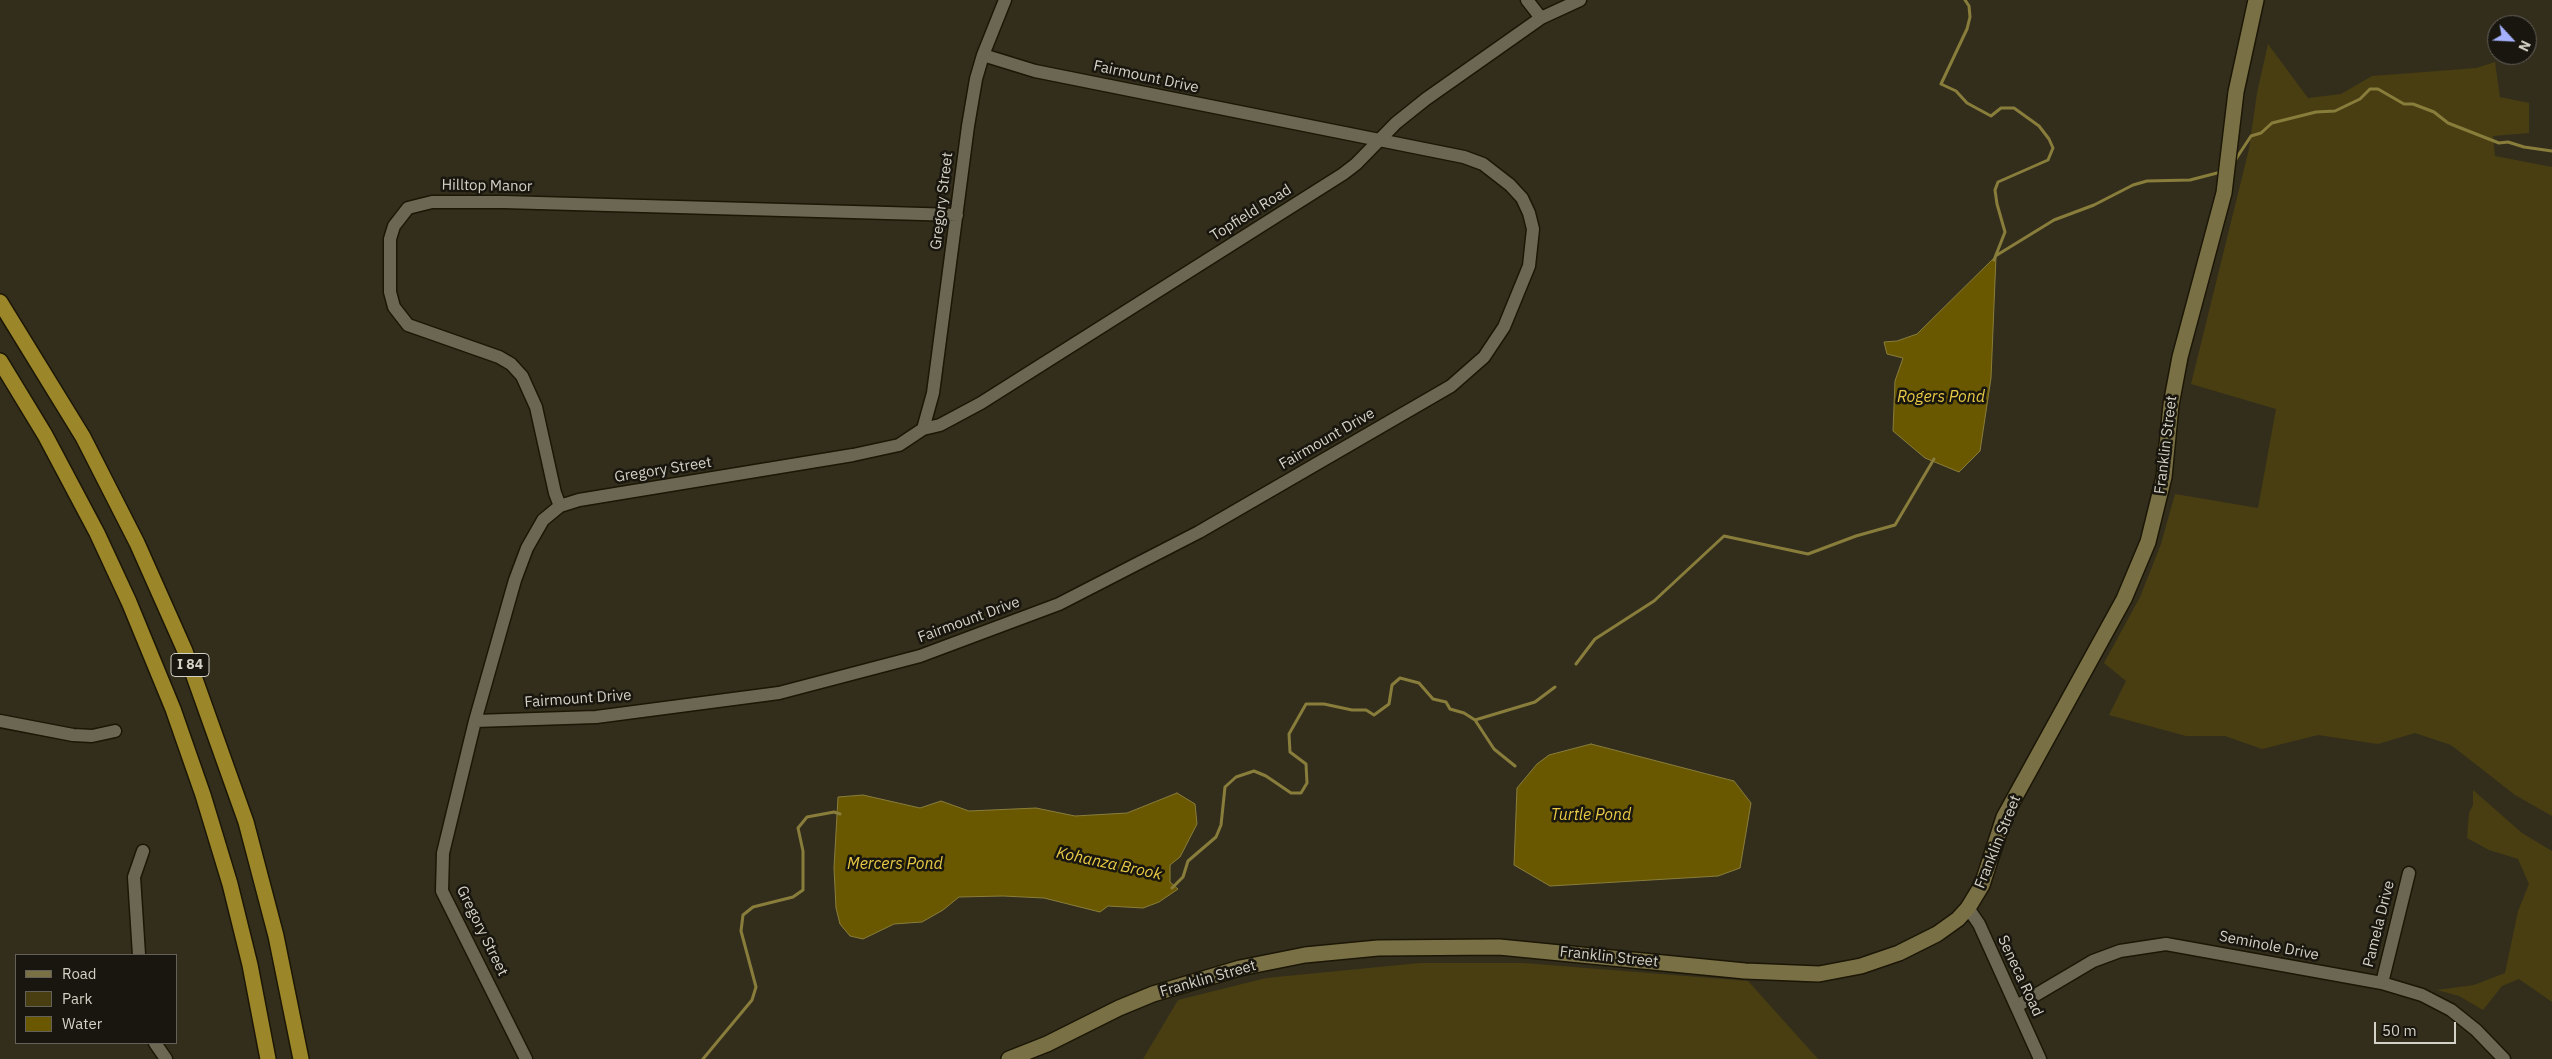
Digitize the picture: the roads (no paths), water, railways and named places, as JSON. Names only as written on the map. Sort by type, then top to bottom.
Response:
[{"type":"highway","name":"I 84","points":[[0,302],[83,437],[137,543],[185,651],[248,831],[276,936],[301,1059]]},
{"type":"highway","name":"I 84","points":[[0,361],[49,443],[96,533],[129,602],[173,709],[200,786],[230,884],[250,965],[268,1059]]},
{"type":"main road","name":"Franklin Street","points":[[1009,1059],[1047,1044],[1119,1008],[1153,994],[1240,968],[1305,955],[1378,948],[1499,947],[1745,971],[1819,974],[1862,966],[1899,953],[1943,930],[1968,908],[1982,885],[2004,817],[2121,605],[2148,542],[2164,477],[2170,405],[2180,357],[2223,202],[2236,92],[2256,0]]},
{"type":"street","name":"Gregory Street","points":[[526,1059],[442,892],[443,853],[475,721],[515,580],[527,548],[543,520],[560,506],[579,500],[853,455],[899,445],[923,429],[933,393],[968,126],[982,56],[1005,0]]},
{"type":"street","points":[[1527,0],[1541,18]]},
{"type":"street","name":"Topfield Road","points":[[923,429],[940,425],[981,403],[1343,174],[1356,164],[1396,123],[1426,99],[1541,18],[1580,0]]},
{"type":"street","name":"Fairmount Drive","points":[[475,721],[596,717],[779,693],[920,656],[1059,604],[1199,532],[1451,386],[1470,372],[1489,350],[1504,327],[1522,287],[1529,266],[1533,244],[1529,213],[1522,198],[1510,185],[1483,164],[1464,157],[1378,142],[1035,71],[982,56]]},
{"type":"street","name":"Hilltop Manor","points":[[560,506],[554,493],[536,406],[522,376],[499,357],[408,325],[394,307],[390,292],[390,240],[394,226],[408,208],[432,202],[486,202],[957,214]]},
{"type":"street","points":[[0,721],[73,735],[92,736],[115,731]]},
{"type":"street","points":[[139,954],[134,877],[144,851]]},
{"type":"street","name":"Pamela Drive","points":[[2382,984],[2409,873]]},
{"type":"street","name":"Seneca Road","points":[[1968,908],[1978,924],[2040,1059]]},
{"type":"street","name":"Seminole Drive","points":[[2017,1006],[2093,961],[2120,951],[2166,944],[2382,984],[2422,995],[2451,1010],[2476,1030],[2504,1059]]},
{"type":"street","points":[[156,1044],[166,1059]]},
{"type":"water","name":"Rogers Pond","points":[[1996,256],[1991,378],[1980,451],[1959,472],[1925,458],[1893,431],[1895,381],[1903,358],[1887,354],[1884,342],[1897,341],[1917,334]]},
{"type":"water","name":"Turtle Pond","points":[[1591,744],[1734,781],[1751,803],[1740,868],[1718,876],[1550,886],[1514,865],[1517,788],[1537,764],[1549,755]]},
{"type":"water","name":"Mercers Pond","points":[[1177,793],[1195,804],[1197,824],[1180,857],[1170,865],[1170,882],[1178,889],[1159,902],[1143,908],[1108,906],[1100,912],[1044,898],[1003,896],[959,897],[943,910],[922,922],[894,924],[863,939],[850,936],[840,924],[836,908],[834,868],[838,797],[863,795],[920,808],[941,801],[969,811],[1036,808],[1075,816],[1127,813]]},
{"type":"waterway","name":"Kohanza Brook","points":[[1965,0],[1969,6],[1970,17],[1967,29],[1941,84],[1956,91],[1967,103],[1991,116],[2001,108],[2014,108],[2039,126],[2053,148],[2048,160],[1998,182],[1995,190],[2005,232],[1994,260]]},
{"type":"waterway","points":[[2232,165],[2251,136],[2261,133],[2272,123],[2316,112],[2335,111],[2360,99],[2370,89],[2378,89],[2404,104],[2413,104],[2434,112],[2448,123],[2499,143],[2508,142],[2524,147],[2552,151]]},
{"type":"waterway","points":[[1997,255],[2054,220],[2094,205],[2133,185],[2147,181],[2190,180],[2221,172]]},
{"type":"waterway","name":"Kohanza Brook","points":[[1576,664],[1595,639],[1654,601],[1724,536],[1808,554],[1856,536],[1895,525],[1934,459]]},
{"type":"waterway","name":"Kohanza Brook","points":[[1172,888],[1183,877],[1188,861],[1216,837],[1221,825],[1225,787],[1236,777],[1254,771],[1266,776],[1291,793],[1301,793],[1307,783],[1306,764],[1290,752],[1289,734],[1306,704],[1324,704],[1352,710],[1366,710],[1374,715],[1389,704],[1392,685],[1400,678],[1419,683],[1433,699],[1446,702],[1450,709],[1464,713],[1475,720],[1494,749],[1515,766]]},
{"type":"waterway","name":"Kohanza Brook","points":[[1475,720],[1535,702],[1555,687]]},
{"type":"waterway","name":"Kohanza Brook","points":[[703,1059],[752,1000],[756,987],[741,931],[743,915],[753,907],[793,897],[803,890],[803,851],[798,828],[807,817],[834,812],[840,814]]}]
